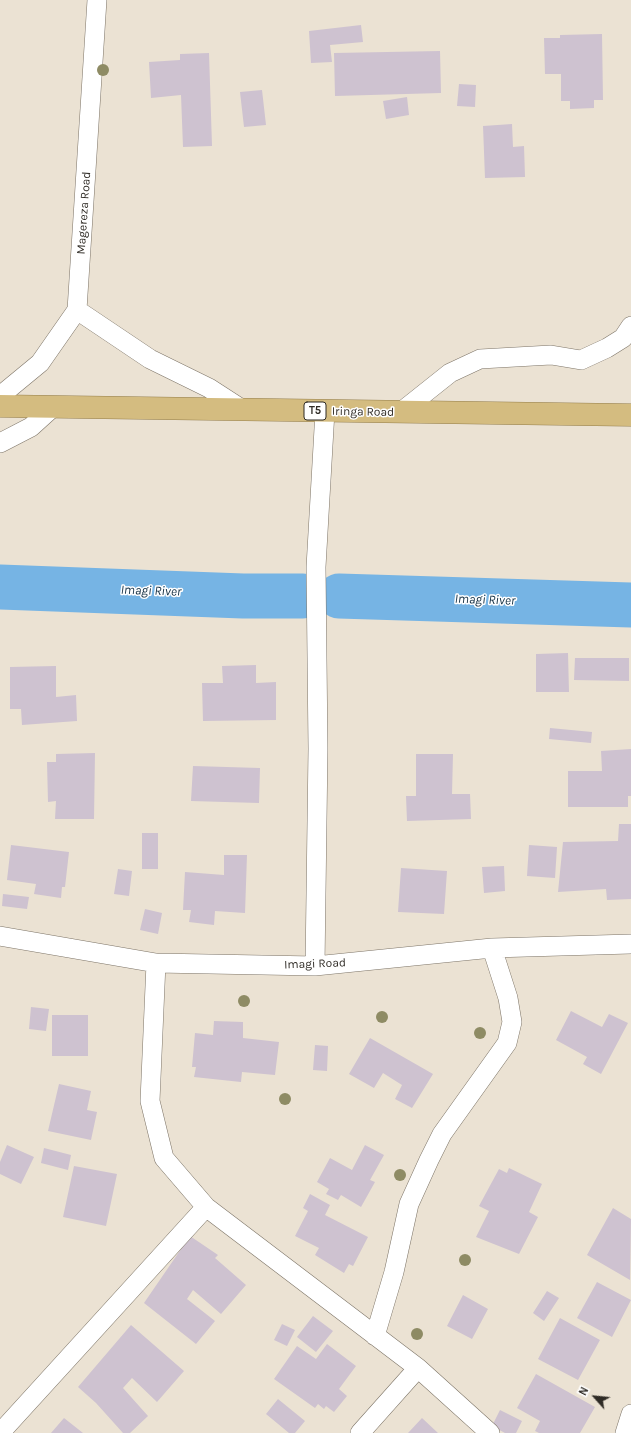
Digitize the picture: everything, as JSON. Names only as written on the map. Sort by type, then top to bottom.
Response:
[{"type":"highway","name":"Iringa Road","points":[[0,406],[631,415]]},
{"type":"street","name":"Magereza Road","points":[[78,310],[98,0]]},
{"type":"street","points":[[0,396],[40,363],[78,310],[150,359],[209,388],[243,410]]},
{"type":"street","points":[[401,412],[450,373],[480,359],[551,354],[581,360],[607,348],[623,338],[631,326]]},
{"type":"street","points":[[0,442],[31,427],[53,407]]},
{"type":"street","points":[[315,966],[318,749],[316,567],[324,411]]},
{"type":"street","name":"Imagi Road","points":[[0,936],[156,963],[315,966],[492,948],[631,944]]},
{"type":"street","points":[[375,1336],[394,1272],[410,1204],[429,1160],[442,1134],[507,1043],[512,1022],[508,998],[492,948]]},
{"type":"street","points":[[156,963],[150,1101],[164,1158],[206,1207],[418,1368],[490,1433]]},
{"type":"street","points":[[0,1433],[206,1207]]},
{"type":"street","points":[[360,1433],[418,1368]]},
{"type":"street","points":[[625,1433],[631,1414]]},
{"type":"building","points":[[361,25],[363,42],[330,45],[332,62],[311,63],[309,31]]},
{"type":"building","points":[[602,34],[603,100],[594,100],[594,108],[570,109],[570,101],[561,101],[561,74],[545,74],[544,38],[560,38],[560,35]]},
{"type":"building","points":[[440,51],[441,93],[335,96],[334,53]]},
{"type":"building","points":[[209,53],[212,146],[183,147],[181,95],[151,98],[149,62],[180,60],[180,54]]},
{"type":"building","points":[[459,84],[476,85],[475,107],[457,106]]},
{"type":"building","points":[[262,90],[266,125],[244,127],[240,92]]},
{"type":"building","points":[[407,97],[409,115],[386,119],[383,101]]},
{"type":"building","points":[[512,124],[513,147],[524,146],[525,177],[485,178],[483,126]]},
{"type":"building","points":[[568,653],[569,692],[536,692],[536,654]]},
{"type":"building","points":[[575,658],[629,658],[629,681],[574,680]]},
{"type":"building","points":[[256,665],[256,683],[276,682],[276,720],[203,721],[202,683],[223,683],[222,666]]},
{"type":"building","points":[[56,666],[56,697],[76,695],[77,721],[22,725],[21,709],[10,709],[10,667]]},
{"type":"building","points":[[550,728],[592,732],[591,743],[549,739]]},
{"type":"building","points":[[631,749],[631,796],[628,796],[628,807],[568,807],[568,771],[602,771],[601,751]]},
{"type":"building","points":[[95,753],[94,819],[55,819],[56,801],[48,802],[47,762],[56,762],[56,754]]},
{"type":"building","points":[[416,754],[453,754],[452,794],[470,794],[471,819],[407,821],[406,796],[416,796]]},
{"type":"building","points":[[193,766],[260,768],[259,803],[191,801]]},
{"type":"building","points":[[619,824],[631,824],[631,899],[607,900],[606,889],[558,892],[563,842],[618,841]]},
{"type":"building","points":[[142,833],[158,833],[158,869],[142,869]]},
{"type":"building","points":[[11,845],[69,852],[65,887],[62,887],[61,898],[34,894],[36,884],[7,880]]},
{"type":"building","points":[[529,845],[557,847],[555,878],[527,876]]},
{"type":"building","points":[[224,855],[247,855],[245,913],[215,911],[214,925],[189,922],[191,910],[183,910],[185,872],[224,875]]},
{"type":"building","points":[[504,866],[505,891],[484,893],[482,867]]},
{"type":"building","points":[[401,868],[447,871],[444,914],[398,912]]},
{"type":"building","points":[[118,869],[132,871],[129,896],[114,894]]},
{"type":"building","points":[[3,894],[29,897],[27,909],[2,906]]},
{"type":"building","points":[[145,909],[162,913],[158,934],[140,930]]},
{"type":"building","points":[[31,1007],[49,1009],[46,1031],[29,1029]]},
{"type":"building","points":[[571,1011],[602,1027],[609,1014],[628,1023],[601,1074],[583,1064],[587,1057],[556,1040]]},
{"type":"building","points":[[52,1015],[88,1015],[88,1056],[52,1056]]},
{"type":"building","points":[[214,1021],[243,1022],[243,1038],[279,1042],[275,1075],[242,1072],[241,1082],[194,1077],[196,1067],[192,1067],[195,1033],[213,1035]]},
{"type":"building","points":[[370,1038],[433,1074],[412,1108],[395,1099],[402,1085],[383,1073],[374,1088],[349,1074]]},
{"type":"building","points":[[315,1045],[328,1046],[327,1071],[313,1070]]},
{"type":"building","points":[[59,1084],[91,1091],[87,1110],[97,1112],[91,1140],[48,1131]]},
{"type":"building","points":[[7,1145],[34,1157],[21,1184],[0,1174],[0,1162]]},
{"type":"building","points":[[365,1145],[384,1155],[370,1180],[375,1182],[361,1207],[341,1195],[338,1200],[326,1194],[329,1189],[317,1182],[330,1158],[352,1170]]},
{"type":"building","points":[[44,1148],[71,1155],[68,1170],[41,1163]]},
{"type":"building","points":[[74,1166],[117,1174],[106,1226],[63,1217]]},
{"type":"building","points":[[509,1168],[542,1184],[529,1212],[538,1217],[519,1254],[476,1237],[489,1211],[479,1206],[499,1169],[507,1173]]},
{"type":"building","points":[[310,1194],[330,1205],[325,1215],[368,1237],[353,1266],[349,1264],[344,1273],[315,1255],[319,1248],[295,1236],[308,1211],[303,1208]]},
{"type":"building","points":[[613,1208],[631,1219],[630,1280],[587,1255]]},
{"type":"building","points":[[190,1236],[218,1255],[215,1258],[246,1285],[221,1314],[193,1290],[187,1299],[215,1321],[196,1344],[144,1303]]},
{"type":"building","points":[[597,1282],[631,1300],[612,1337],[577,1318]]},
{"type":"building","points":[[547,1291],[559,1298],[544,1321],[533,1313]]},
{"type":"building","points":[[463,1295],[488,1309],[472,1339],[447,1326]]},
{"type":"building","points":[[313,1316],[333,1331],[316,1352],[297,1337]]},
{"type":"building","points":[[560,1318],[600,1340],[578,1380],[538,1359]]},
{"type":"building","points":[[282,1324],[295,1330],[287,1346],[274,1340]]},
{"type":"building","points":[[131,1325],[184,1371],[157,1402],[132,1378],[123,1388],[148,1416],[130,1433],[123,1433],[96,1403],[78,1387]]},
{"type":"building","points":[[327,1344],[356,1366],[339,1389],[347,1396],[334,1412],[326,1406],[324,1409],[318,1404],[315,1408],[274,1379],[297,1346],[316,1359]]},
{"type":"building","points":[[536,1374],[595,1407],[580,1433],[539,1433],[535,1431],[540,1421],[517,1408]]},
{"type":"building","points":[[278,1399],[305,1421],[295,1433],[289,1433],[266,1414]]},
{"type":"building","points":[[500,1410],[522,1421],[516,1433],[505,1433],[492,1426]]},
{"type":"building","points":[[64,1418],[83,1433],[51,1433]]},
{"type":"building","points":[[422,1418],[438,1433],[408,1433]]},
{"type":"waterway","name":"Imagi River","points":[[0,587],[243,596],[303,596]]},
{"type":"waterway","name":"Imagi River","points":[[339,596],[631,605]]}]
